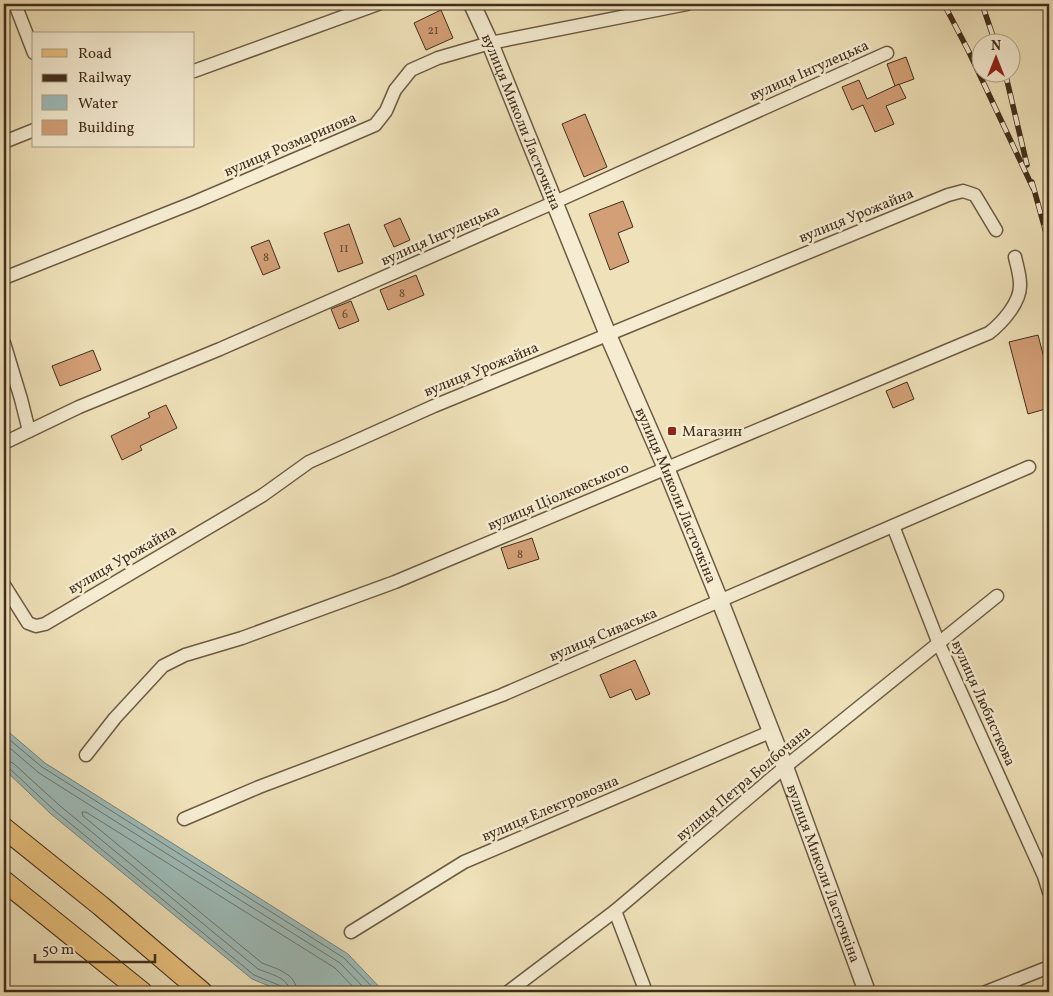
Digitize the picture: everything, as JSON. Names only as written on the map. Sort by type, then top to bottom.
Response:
[{"type":"main road","points":[[4,828],[101,906],[202,992]]},
{"type":"main road","points":[[4,881],[142,992]]},
{"type":"street","points":[[15,4],[32,48]]},
{"type":"street","points":[[195,71],[378,4]]},
{"type":"street","name":"вулиця Миколи Ласточкіна","points":[[472,4],[490,42],[608,335],[666,468],[720,601],[785,767],[867,992]]},
{"type":"street","name":"вулиця Розмаринова","points":[[4,278],[195,202],[375,125],[386,110],[395,90],[411,70],[438,58],[490,42],[687,4]]},
{"type":"street","name":"вулиця Інгулецька","points":[[4,443],[79,407],[220,350],[887,53]]},
{"type":"street","points":[[4,142],[32,131]]},
{"type":"street","name":"вулиця Урожайна","points":[[4,585],[28,623],[36,626],[45,624],[263,495],[309,462],[434,406],[948,195],[963,191],[975,196],[996,230]]},
{"type":"street","name":"вулиця Ціолковського","points":[[86,755],[115,718],[163,666],[184,655],[242,638],[395,582],[597,499],[666,468],[989,333],[999,325],[1014,306],[1021,286],[1015,257]]},
{"type":"street","points":[[4,343],[29,432]]},
{"type":"street","name":"вулиця Сиваська","points":[[184,819],[268,783],[502,695],[1029,467]]},
{"type":"street","name":"вулиця Любисткова","points":[[893,526],[939,644],[1044,876],[1049,892]]},
{"type":"street","name":"вулиця Петра Болбочана","points":[[508,992],[615,911],[785,767],[997,596]]},
{"type":"street","name":"вулиця Електровозна","points":[[351,932],[464,862],[770,732]]},
{"type":"street","points":[[615,911],[646,992]]},
{"type":"street","points":[[986,992],[1049,967]]},
{"type":"water","points":[[4,728],[45,763],[348,954],[384,992],[284,992],[252,979],[51,814],[4,769]]},
{"type":"building","points":[[441,10],[453,38],[426,50],[414,23]]},
{"type":"building","points":[[906,57],[914,79],[895,86],[887,64]]},
{"type":"building","points":[[859,80],[867,99],[899,84],[906,98],[886,106],[894,124],[875,132],[863,105],[852,110],[842,87]]},
{"type":"building","points":[[585,114],[607,167],[584,177],[562,124]]},
{"type":"building","points":[[623,201],[633,227],[618,233],[629,262],[610,270],[589,214]]},
{"type":"building","points":[[400,218],[410,240],[394,247],[384,225]]},
{"type":"building","points":[[349,224],[363,263],[338,272],[324,233]]},
{"type":"building","points":[[269,240],[280,268],[263,275],[251,247]]},
{"type":"building","points":[[416,275],[424,295],[388,310],[380,290]]},
{"type":"building","points":[[351,301],[359,321],[339,329],[331,309]]},
{"type":"building","points":[[1038,335],[1049,377],[1049,408],[1028,414],[1009,342]]},
{"type":"building","points":[[93,350],[101,370],[60,386],[52,366]]},
{"type":"building","points":[[907,382],[914,399],[893,408],[886,391]]},
{"type":"building","points":[[166,405],[177,428],[140,446],[142,450],[122,460],[111,436],[150,417],[148,413]]},
{"type":"building","points":[[532,538],[539,559],[508,569],[501,548]]},
{"type":"building","points":[[635,660],[650,694],[636,700],[631,689],[610,698],[600,675]]},
{"type":"railway","points":[[944,4],[968,50],[1033,188]]},
{"type":"railway","points":[[982,4],[992,32]]},
{"type":"railway","points":[[1044,4],[1049,17]]},
{"type":"railway","points":[[1007,82],[1027,165]]},
{"type":"railway","points":[[1032,182],[1049,244]]},
{"type":"place","name":"Магазин","points":[[672,431]]}]
